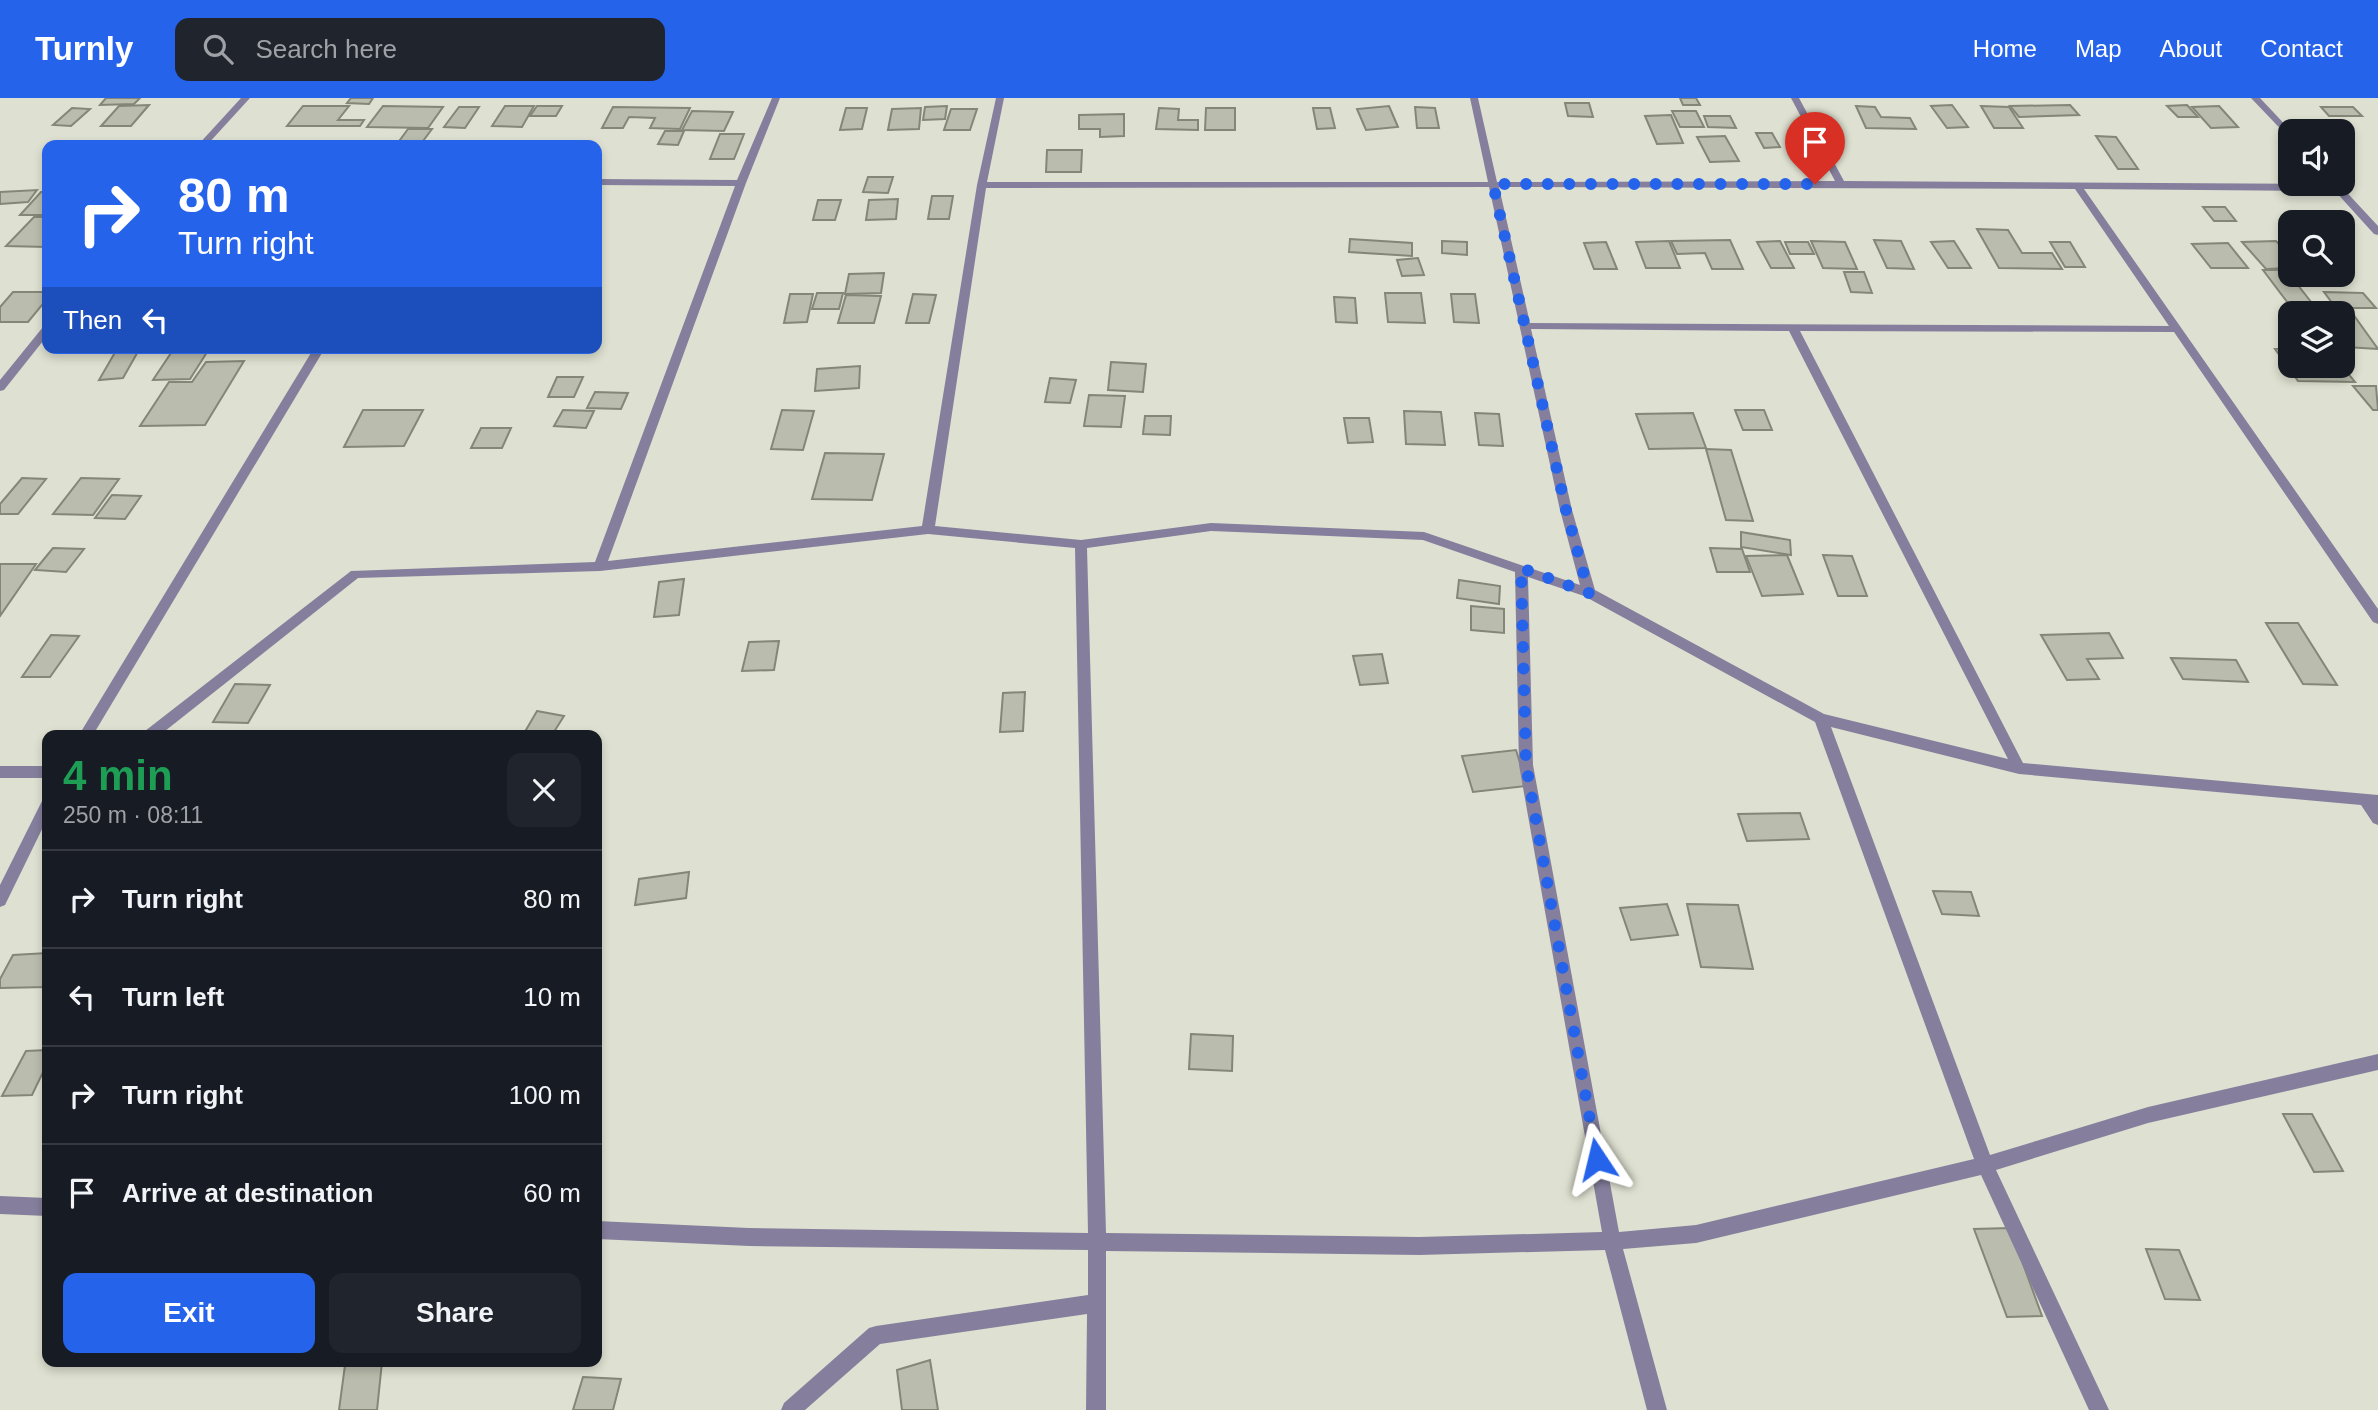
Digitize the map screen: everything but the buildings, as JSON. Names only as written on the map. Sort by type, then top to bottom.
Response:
[{"type":"street","points":[[207,140],[246,98]]},
{"type":"street","points":[[600,566],[741,183],[776,98]]},
{"type":"street","points":[[928,530],[982,185],[1000,98]]},
{"type":"street","points":[[1474,98],[1566,510],[1589,593]]},
{"type":"street","points":[[1795,98],[1841,184]]},
{"type":"street","points":[[2255,98],[2278,123]]},
{"type":"street","points":[[602,181],[741,183]]},
{"type":"street","points":[[982,185],[2278,186]]},
{"type":"street","points":[[2077,185],[2378,619]]},
{"type":"street","points":[[2344,196],[2378,232]]},
{"type":"street","points":[[1526,326],[2179,329]]},
{"type":"street","points":[[1793,327],[2019,768]]},
{"type":"street","points":[[0,387],[42,335]]},
{"type":"street","points":[[89,730],[316,354]]},
{"type":"street","points":[[156,730],[355,574],[600,566],[928,530],[1081,544],[1211,527],[1424,536],[1589,593],[1821,719],[2019,768],[2372,800],[2378,818]]},
{"type":"street","points":[[1081,544],[1097,1242],[1096,1410]]},
{"type":"street","points":[[1521,568],[1526,765],[1612,1241],[1657,1410]]},
{"type":"street","points":[[1821,719],[1985,1165],[2099,1410]]},
{"type":"street","points":[[0,772],[42,772]]},
{"type":"street","points":[[0,900],[42,815]]},
{"type":"street","points":[[602,1230],[749,1237],[1419,1246],[1612,1241],[1696,1234],[1985,1165],[2148,1115],[2378,1062]]},
{"type":"street","points":[[0,1205],[42,1207]]},
{"type":"street","points":[[790,1410],[876,1335],[1097,1303]]},
{"type":"route","points":[[1597,1159],[1526,765],[1521,568],[1589,593],[1566,510],[1493,184],[1815,184]]}]
